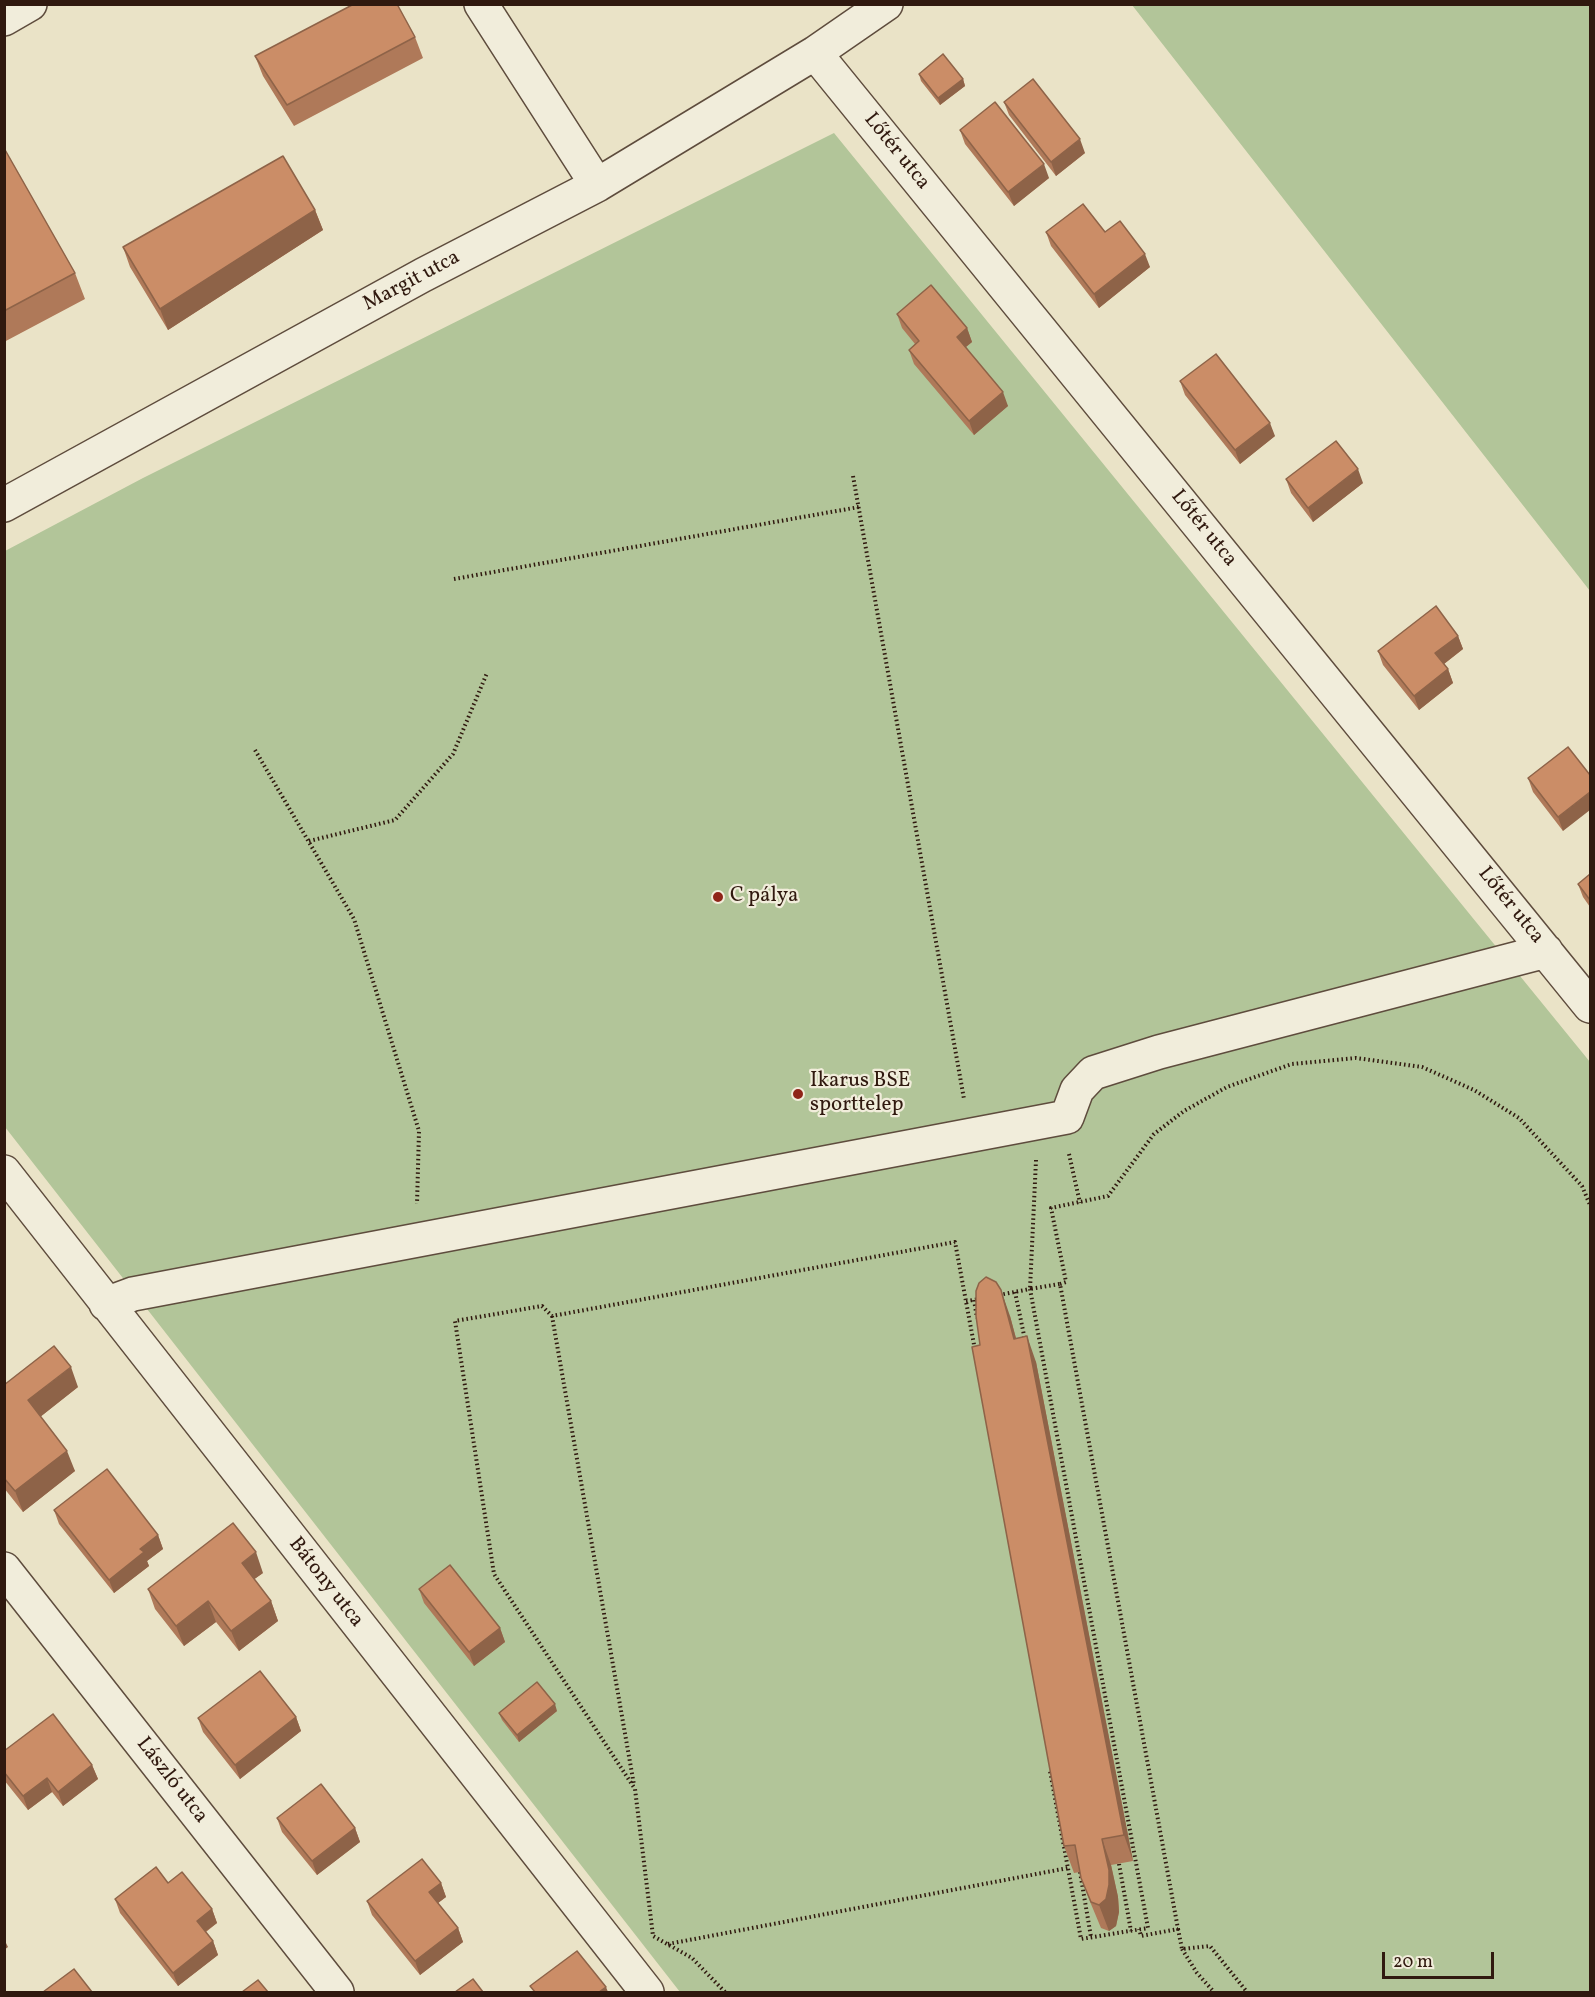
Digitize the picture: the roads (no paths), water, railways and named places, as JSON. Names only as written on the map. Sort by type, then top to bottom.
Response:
[{"type":"street","points":[[4,19],[30,4]]},
{"type":"street","points":[[481,4],[597,185]]},
{"type":"street","name":"Margit utca","points":[[4,505],[423,275],[597,185],[815,53],[886,4]]},
{"type":"street","name":"Lőtér utca","points":[[815,53],[1590,1006]]},
{"type":"street","points":[[106,1304],[133,1294],[1067,1117],[1077,1090],[1093,1073],[1159,1052],[1546,951]]},
{"type":"street","name":"Bátony utca","points":[[4,1172],[647,1992]]},
{"type":"street","name":"László utca","points":[[4,1569],[337,1992]]},
{"type":"place","name":"C pálya","points":[[718,897]]},
{"type":"place","name":"Ikarus BSE sporttelep","points":[[798,1094]]}]
